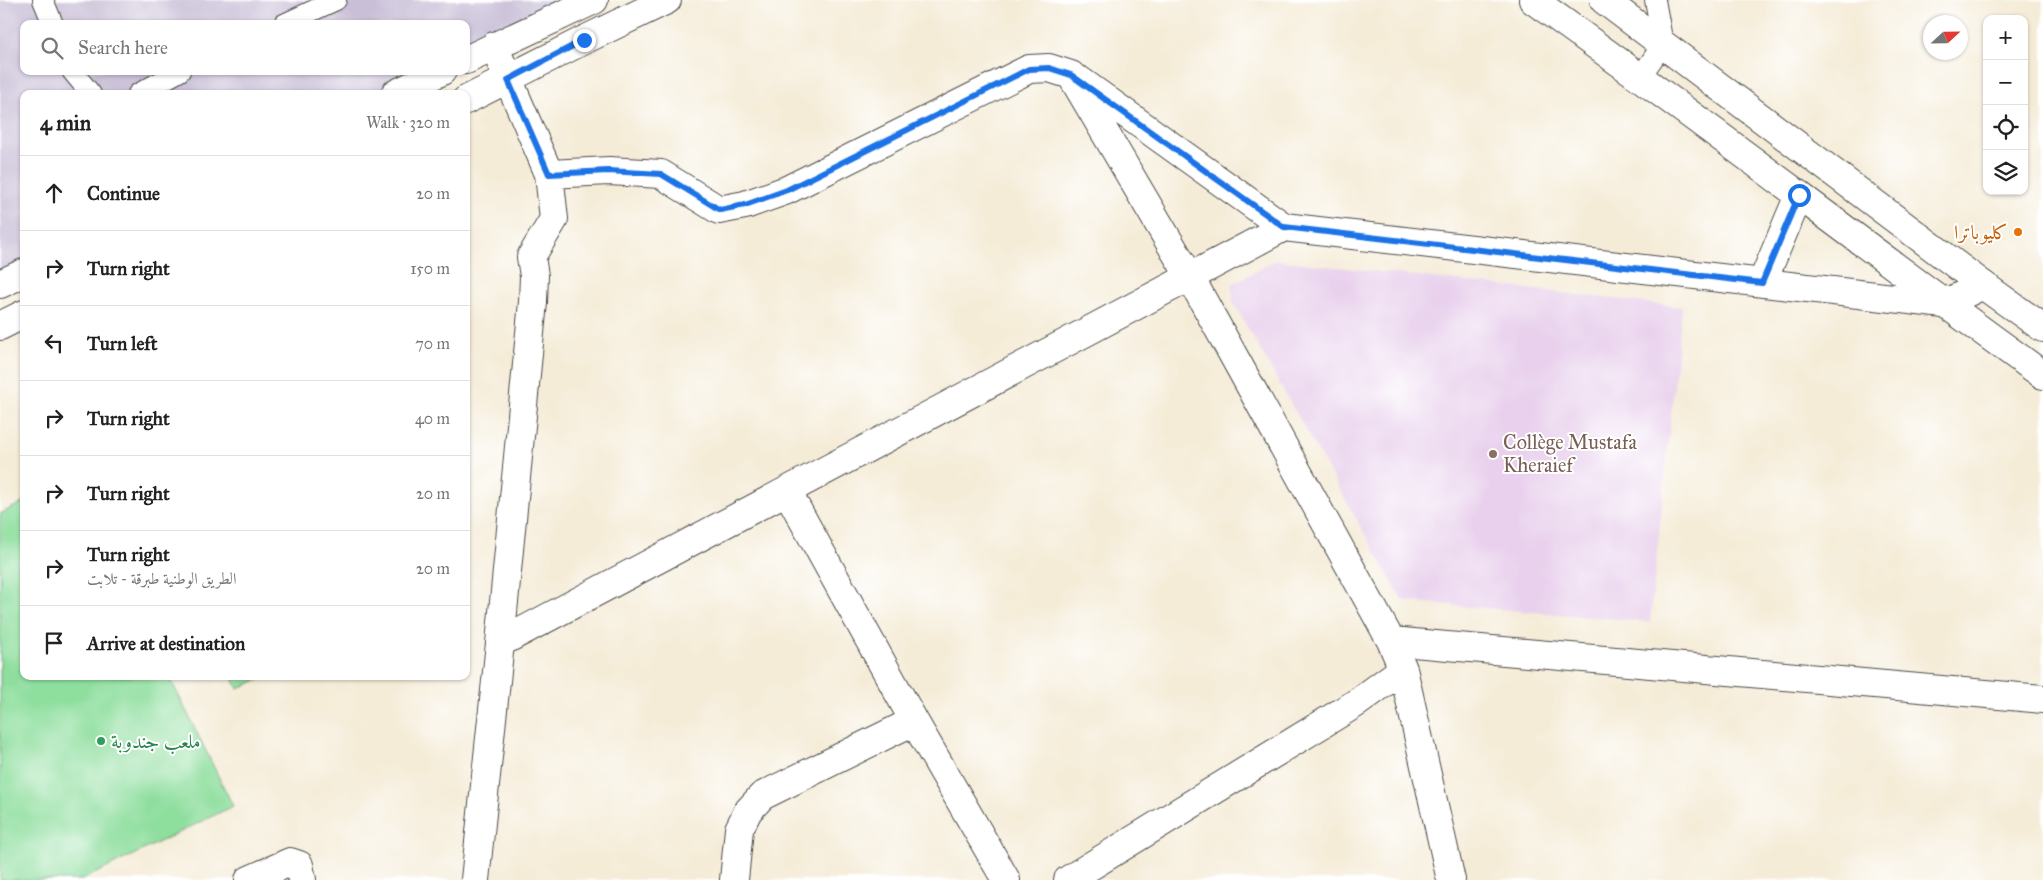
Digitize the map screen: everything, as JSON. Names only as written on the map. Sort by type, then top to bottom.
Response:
[{"type":"street","points":[[470,98],[667,0]]},
{"type":"street","points":[[1533,0],[1640,76],[1944,304],[2043,375]]},
{"type":"street","points":[[1604,0],[2043,328]]},
{"type":"street","points":[[470,58],[578,4],[584,40]]},
{"type":"street","points":[[475,880],[533,302],[534,276],[530,257],[554,219],[549,174],[494,46]]},
{"type":"street","points":[[549,174],[608,171],[661,174],[720,210],[745,205],[787,190],[1029,69],[1049,68],[1071,75],[1284,227],[1944,304],[1983,285]]},
{"type":"street","points":[[403,90],[434,75]]},
{"type":"street","points":[[1071,75],[1190,277],[1391,640],[1403,669],[1451,880]]},
{"type":"street","points":[[1762,283],[1799,195]]},
{"type":"street","points":[[500,643],[1284,227]]},
{"type":"street","points":[[0,284],[20,275]]},
{"type":"street","points":[[0,326],[20,316]]},
{"type":"street","points":[[787,491],[914,721],[1006,880]]},
{"type":"street","points":[[1391,640],[2043,699]]},
{"type":"street","points":[[1068,880],[1358,702],[1403,669]]},
{"type":"street","points":[[734,880],[739,829],[748,811],[762,796],[914,721]]},
{"type":"street","points":[[249,880],[290,862],[295,862],[299,865],[302,880]]},
{"type":"lane","points":[[44,0],[52,20]]},
{"type":"lane","points":[[293,20],[336,0]]},
{"type":"lane","points":[[1640,76],[1662,44],[1655,0]]},
{"type":"lane","points":[[75,75],[88,90]]},
{"type":"lane","points":[[145,90],[173,75]]},
{"type":"shaded area","points":[[0,0],[581,0],[470,52],[470,20],[20,20],[20,75],[421,75],[389,90],[20,90],[20,263],[0,272]]},
{"type":"shaded area","name":"Collège Mustafa Kheraief","points":[[1276,260],[1682,307],[1650,622],[1403,601],[1233,302],[1232,284]]},
{"type":"green space","name":"ملعب جندوبة","points":[[20,504],[20,680],[171,680],[233,806],[82,880],[0,880],[0,514]]},
{"type":"green space","points":[[234,680],[257,680],[238,689]]},
{"type":"place","name":"كليوباترا","points":[[2018,232]]},
{"type":"place","name":"Collège Mustafa Kheraief","points":[[1493,454]]},
{"type":"place","name":"ملعب جندوبة","points":[[101,741]]},
{"type":"route","points":[[584,40],[508,80],[549,174],[608,171],[661,174],[720,210],[745,205],[787,190],[1029,69],[1049,68],[1071,75],[1284,227],[1762,283],[1799,195]]}]
